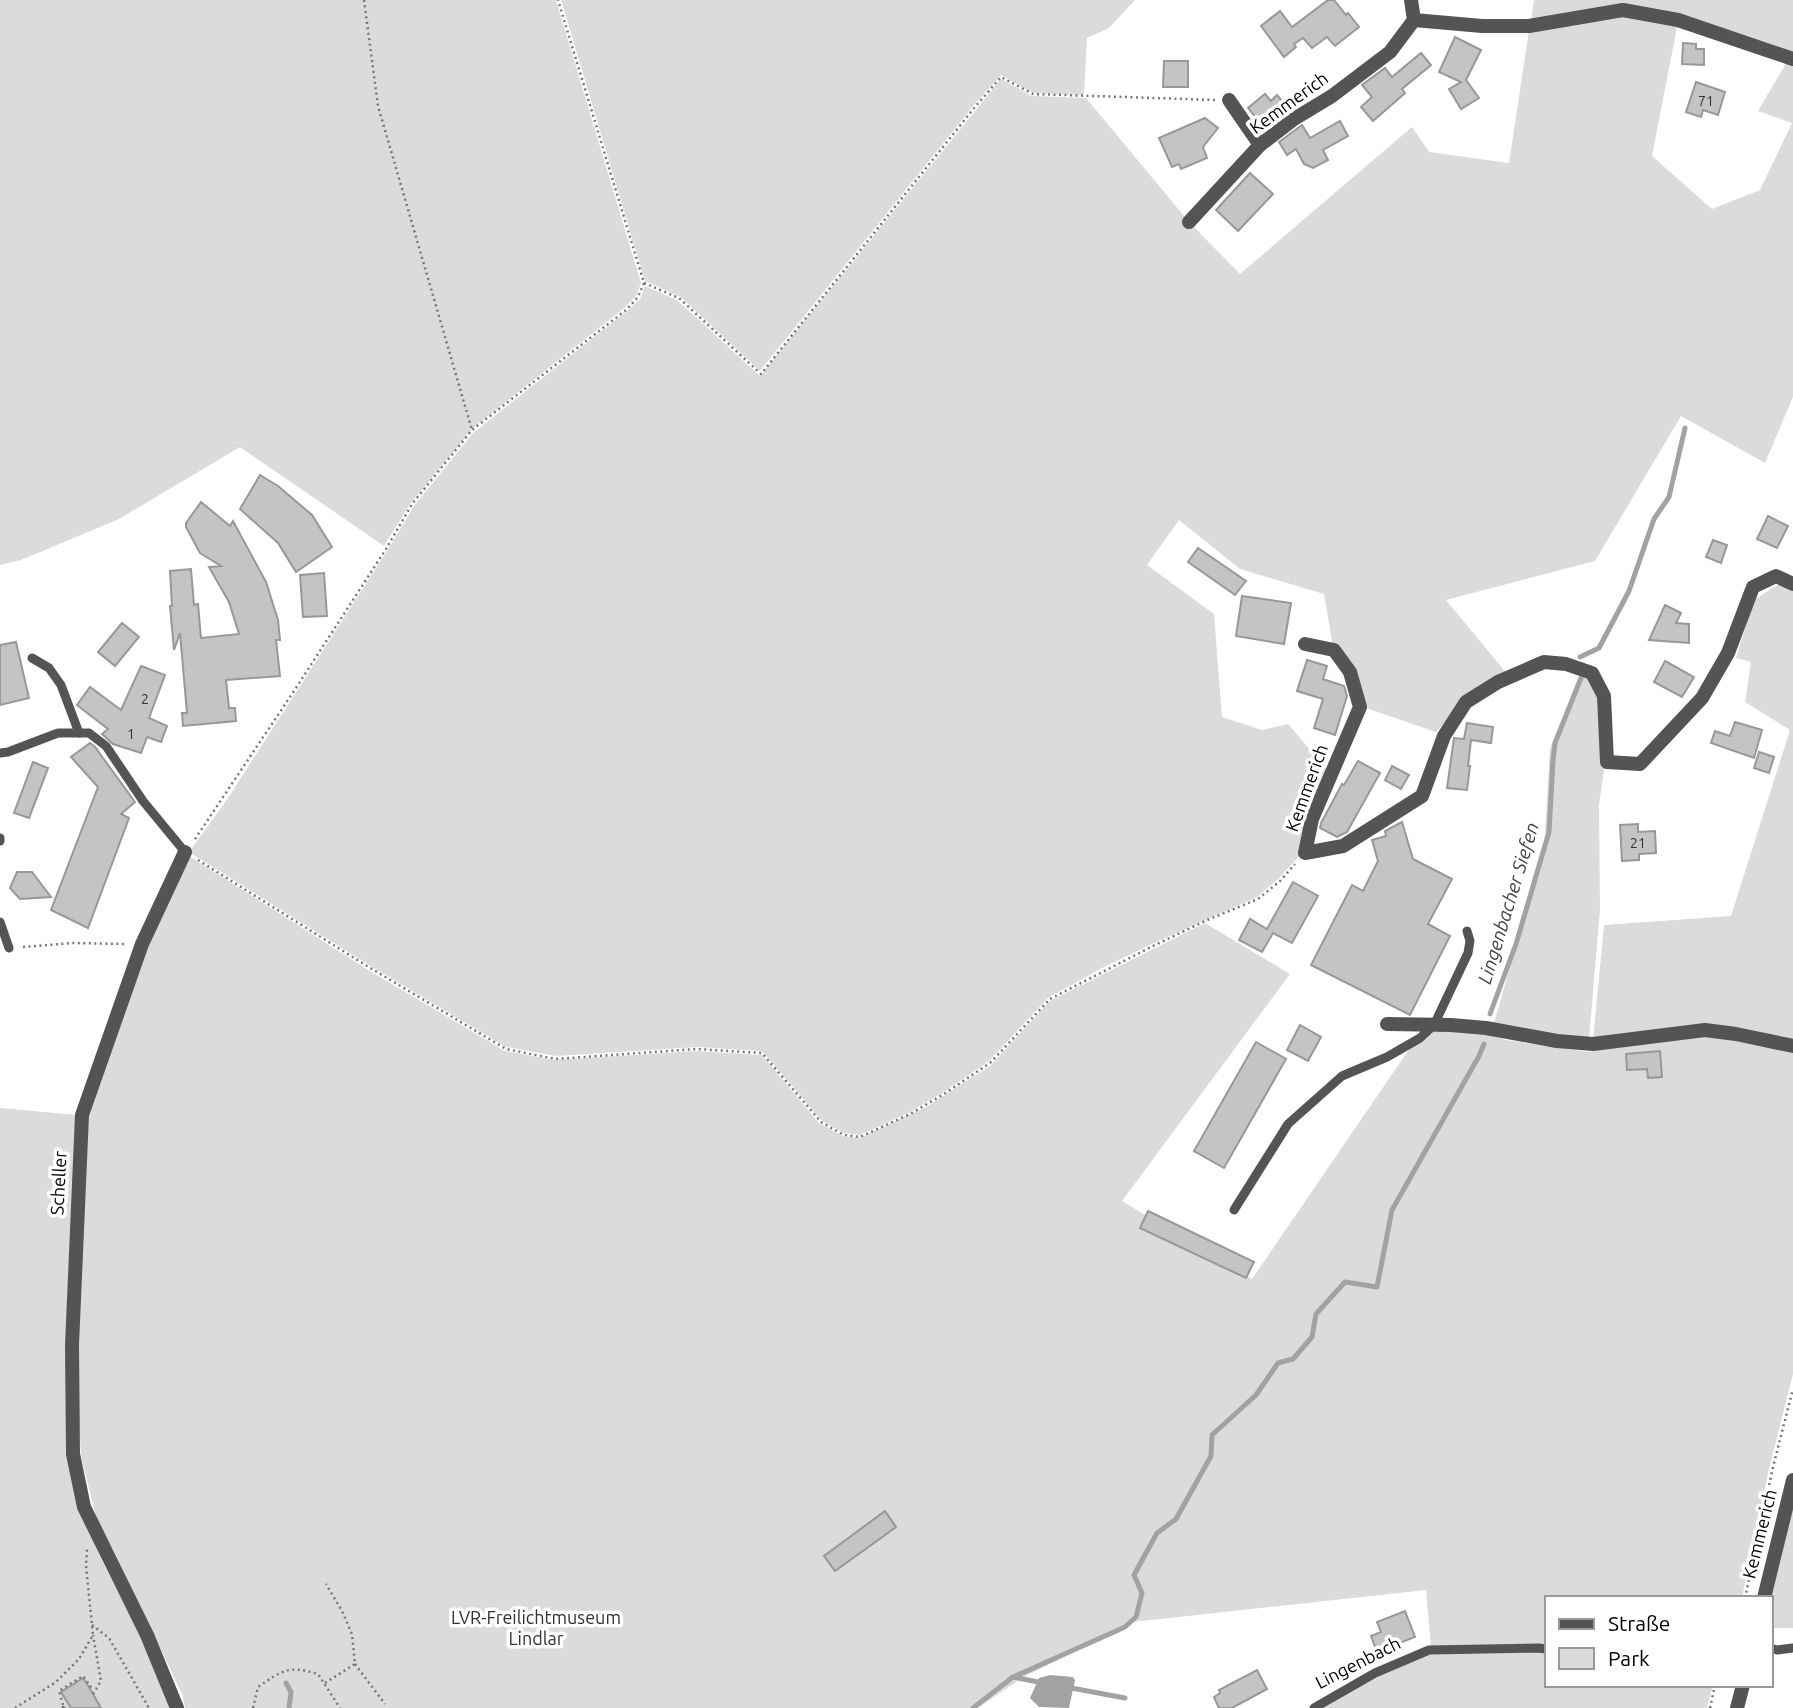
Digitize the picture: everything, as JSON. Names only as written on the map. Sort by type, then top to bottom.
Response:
[{"type":"street","points":[[1411,0],[1414,20],[1482,26],[1528,26],[1623,10],[1678,20],[1793,59]]},
{"type":"street","name":"Kemmerich","points":[[1189,222],[1260,145],[1390,52],[1414,20]]},
{"type":"street","points":[[1229,100],[1260,145]]},
{"type":"street","name":"Kemmerich","points":[[1305,644],[1334,650],[1350,672],[1360,707],[1312,819],[1305,853],[1343,846],[1422,796],[1444,736],[1466,702],[1498,682],[1544,662],[1566,664],[1592,673],[1604,696],[1607,762],[1640,764],[1702,698],[1728,653],[1754,587],[1776,576],[1793,584]]},
{"type":"street","name":"Scheller","points":[[177,1708],[147,1635],[84,1507],[73,1454],[72,1345],[82,1115],[142,944],[185,852]]},
{"type":"street","points":[[1387,1024],[1486,1028],[1557,1041],[1592,1044],[1705,1030],[1793,1046]]},
{"type":"street","name":"Kemmerich","points":[[1764,1596],[1793,1480]]},
{"type":"street","points":[[1737,1708],[1742,1687]]},
{"type":"lane","points":[[33,658],[49,668],[61,685],[79,733]]},
{"type":"lane","points":[[0,753],[58,733],[89,733],[106,746],[143,801],[185,852]]},
{"type":"lane","points":[[0,922],[9,948]]},
{"type":"lane","points":[[1234,1210],[1288,1124],[1342,1076],[1387,1057],[1420,1038],[1434,1025],[1468,953],[1471,941],[1467,931]]},
{"type":"lane","points":[[1772,1649],[1793,1648]]},
{"type":"lane","name":"Lingenbach","points":[[1314,1708],[1374,1673],[1429,1650],[1545,1650]]},
{"type":"path","points":[[364,0],[378,106],[472,430]]},
{"type":"path","points":[[558,0],[644,283],[638,297],[626,310],[472,430],[412,504],[294,691],[185,852],[506,1049],[556,1059],[696,1049],[762,1053],[821,1122],[844,1135],[860,1137],[910,1114],[989,1063],[1050,999],[1155,945],[1258,899],[1305,853]]},
{"type":"path","points":[[644,283],[679,298],[761,374],[1002,77],[1032,94],[1229,100]]},
{"type":"path","points":[[9,948],[74,943],[142,944]]},
{"type":"path","points":[[1745,1596],[1793,1389]]},
{"type":"path","points":[[64,1707],[59,1692],[83,1676],[93,1693],[101,1681],[86,1566],[90,1521]]},
{"type":"path","points":[[326,1584],[352,1634],[355,1664],[385,1704]]},
{"type":"path","points":[[92,1625],[109,1638],[149,1708]]},
{"type":"path","points":[[15,1708],[56,1682],[79,1659],[93,1635]]},
{"type":"path","points":[[325,1683],[355,1664]]},
{"type":"path","points":[[253,1708],[258,1687],[281,1671],[301,1669],[318,1674],[340,1708]]},
{"type":"path","points":[[1710,1708],[1715,1687]]},
{"type":"green space","points":[[0,0],[556,0],[641,283],[636,296],[474,427],[410,504],[384,546],[240,447],[119,519],[21,560],[0,565]]},
{"type":"green space","points":[[561,0],[1135,0],[1109,28],[1087,38],[1084,95],[1033,93],[1001,75],[760,371],[681,297],[645,281]]},
{"type":"green space","points":[[1534,0],[1793,0],[1793,56],[1623,7],[1531,22]]},
{"type":"green space","points":[[1622,13],[1678,22],[1652,156],[1712,209],[1760,190],[1792,123],[1758,111],[1788,60],[1793,62],[1793,397],[1765,463],[1681,416],[1595,561],[1446,600],[1508,675],[1466,699],[1436,732],[1363,707],[1333,647],[1324,594],[1240,569],[1179,520],[1147,565],[1214,614],[1222,717],[1262,730],[1288,724],[1329,772],[1302,853],[1257,897],[1104,967],[1048,998],[989,1061],[944,1092],[908,1113],[860,1135],[844,1133],[821,1120],[761,1051],[697,1047],[556,1056],[506,1047],[189,852],[226,801],[414,506],[473,433],[627,311],[640,299],[645,286],[677,300],[760,376],[1001,79],[1032,96],[1086,98],[1189,222],[1240,274],[1412,127],[1429,152],[1509,163],[1529,30]]},
{"type":"green space","points":[[1779,584],[1793,591],[1793,1044],[1738,1033],[1593,1040],[1604,925],[1731,916],[1790,730],[1745,702],[1751,662],[1736,658],[1754,600]]},
{"type":"green space","points":[[1584,672],[1601,696],[1605,763],[1599,805],[1600,909],[1589,1040],[1494,1023],[1544,848],[1550,748]]},
{"type":"green space","name":"LVR-Freilichtmuseum Lindlar","points":[[186,854],[365,968],[505,1051],[555,1060],[696,1051],[762,1055],[819,1123],[843,1136],[860,1138],[926,1107],[990,1066],[1050,1001],[1205,923],[1290,974],[1122,1201],[1252,1279],[1423,1029],[1483,1033],[1506,1040],[1590,1052],[1630,1043],[1705,1033],[1793,1049],[1793,1374],[1769,1469],[1742,1596],[1545,1596],[1545,1646],[1431,1647],[1426,1590],[1133,1622],[1022,1678],[978,1708],[185,1708],[182,1694],[97,1520],[81,1457],[75,1346],[85,1116],[144,945]]},
{"type":"green space","points":[[0,1108],[77,1115],[69,1343],[81,1511],[102,1561],[141,1636],[171,1708],[0,1708]]},
{"type":"green space","points":[[1793,1507],[1793,1628],[1772,1628],[1771,1596]]},
{"type":"green space","points":[[1430,1652],[1545,1652],[1545,1687],[1712,1687],[1707,1708],[1317,1708],[1375,1675]]},
{"type":"shaded area","points":[[1050,1675],[1073,1677],[1075,1680],[1069,1708],[1039,1707],[1030,1698],[1039,1678]]},
{"type":"building","points":[[1328,0],[1334,0],[1359,27],[1335,46],[1327,37],[1312,48],[1303,38],[1294,44],[1296,47],[1284,57],[1261,26],[1280,11],[1292,27]]},
{"type":"building","points":[[1455,37],[1481,50],[1466,80],[1479,98],[1461,109],[1449,89],[1461,82],[1439,72]]},
{"type":"building","points":[[1683,43],[1696,44],[1696,49],[1704,49],[1704,65],[1682,64]]},
{"type":"building","points":[[1421,53],[1431,65],[1402,89],[1405,93],[1373,121],[1361,107],[1372,97],[1362,85],[1385,68],[1392,77]]},
{"type":"building","points":[[1164,61],[1188,61],[1188,87],[1163,87]]},
{"type":"building","points":[[1696,82],[1725,92],[1718,115],[1703,110],[1701,117],[1686,112]]},
{"type":"building","points":[[1265,94],[1271,101],[1277,95],[1290,110],[1265,129],[1248,108]]},
{"type":"building","points":[[1205,118],[1218,128],[1203,147],[1207,158],[1181,169],[1179,164],[1172,167],[1159,138]]},
{"type":"building","points":[[1340,121],[1348,136],[1323,150],[1328,160],[1313,168],[1304,164],[1296,149],[1287,155],[1279,142],[1302,125],[1310,138]]},
{"type":"building","points":[[1250,173],[1273,194],[1238,231],[1216,210]]},
{"type":"building","points":[[260,475],[278,486],[312,515],[332,547],[296,572],[278,543],[240,509]]},
{"type":"building","points":[[201,502],[230,526],[233,521],[266,582],[278,620],[280,640],[276,640],[280,676],[226,680],[229,708],[235,708],[236,721],[183,726],[182,713],[187,713],[180,633],[174,650],[170,571],[191,569],[194,605],[198,604],[201,638],[239,634],[229,602],[209,567],[221,566],[200,553],[186,527]]},
{"type":"building","points":[[1768,516],[1788,526],[1777,548],[1757,539]]},
{"type":"building","points":[[1713,540],[1727,545],[1721,563],[1706,557]]},
{"type":"building","points":[[1198,548],[1246,581],[1235,595],[1188,562]]},
{"type":"building","points":[[324,573],[327,616],[303,617],[300,575]]},
{"type":"building","points":[[1242,596],[1291,603],[1284,644],[1236,636]]},
{"type":"building","points":[[1665,605],[1681,613],[1676,623],[1689,624],[1689,643],[1649,640]]},
{"type":"building","points":[[122,623],[139,637],[115,666],[98,652]]},
{"type":"building","points":[[16,642],[29,698],[0,705],[0,645]]},
{"type":"building","points":[[1307,660],[1327,666],[1323,679],[1344,686],[1347,696],[1335,735],[1314,728],[1323,699],[1297,691]]},
{"type":"building","points":[[1665,661],[1694,677],[1682,697],[1654,682]]},
{"type":"building","points":[[141,666],[165,675],[149,718],[167,726],[161,742],[147,737],[141,753],[113,744],[102,734],[108,729],[77,705],[90,687],[121,710]]},
{"type":"building","points":[[1735,722],[1762,730],[1754,758],[1711,743],[1715,731],[1730,736]]},
{"type":"building","points":[[1467,723],[1493,727],[1491,743],[1471,740],[1467,790],[1447,788],[1454,738],[1464,739]]},
{"type":"building","points":[[90,743],[135,802],[121,814],[129,818],[88,928],[51,910],[98,787],[71,757]]},
{"type":"building","points":[[1759,752],[1774,757],[1769,773],[1754,768]]},
{"type":"building","points":[[1358,761],[1380,773],[1347,832],[1337,837],[1320,828],[1321,823]]},
{"type":"building","points":[[33,762],[48,768],[29,818],[14,813]]},
{"type":"building","points":[[1392,766],[1409,775],[1401,789],[1385,780]]},
{"type":"building","points":[[1402,822],[1413,859],[1452,879],[1428,924],[1450,936],[1410,1015],[1311,965],[1352,885],[1363,891],[1378,861],[1372,840],[1386,836],[1385,831]]},
{"type":"building","points":[[1638,824],[1638,832],[1655,831],[1656,853],[1639,854],[1639,860],[1622,861],[1620,825]]},
{"type":"building","points":[[17,872],[32,872],[51,897],[20,899],[10,888]]},
{"type":"building","points":[[1293,882],[1318,896],[1292,943],[1273,933],[1262,952],[1239,940],[1250,919],[1267,929]]},
{"type":"building","points":[[1300,1025],[1321,1037],[1308,1061],[1287,1050]]},
{"type":"building","points":[[1256,1042],[1286,1059],[1224,1168],[1194,1151]]},
{"type":"building","points":[[1660,1051],[1662,1077],[1648,1078],[1647,1069],[1627,1070],[1626,1054]]},
{"type":"building","points":[[1148,1211],[1254,1262],[1246,1278],[1140,1228]]},
{"type":"building","points":[[885,1511],[896,1527],[835,1571],[824,1556]]},
{"type":"building","points":[[1405,1611],[1415,1637],[1377,1652],[1371,1636],[1381,1632],[1377,1622]]},
{"type":"building","points":[[1257,1670],[1267,1689],[1232,1708],[1219,1708],[1214,1697],[1220,1693],[1219,1690]]},
{"type":"building","points":[[83,1678],[101,1708],[71,1708],[61,1692]]},
{"type":"waterway","name":"Lingenbacher Siefen","points":[[1580,657],[1599,648],[1629,591],[1654,519],[1669,497],[1685,428]]},
{"type":"waterway","name":"Lingenbacher Siefen","points":[[1490,1014],[1516,944],[1549,832],[1555,743],[1581,678]]},
{"type":"waterway","name":"Lingenbacher Siefen","points":[[1013,1677],[1125,1627],[1136,1617],[1142,1593],[1134,1575],[1157,1533],[1176,1519],[1211,1456],[1212,1435],[1256,1395],[1278,1363],[1293,1359],[1312,1337],[1316,1314],[1345,1282],[1377,1287],[1392,1210],[1484,1044]]},
{"type":"waterway","name":"Lingenbacher Siefen","points":[[973,1708],[1013,1677],[1043,1683]]},
{"type":"waterway","points":[[286,1683],[291,1692],[289,1708]]},
{"type":"waterway","name":"Lingenbacher Siefen","points":[[1066,1687],[1125,1698]]}]
